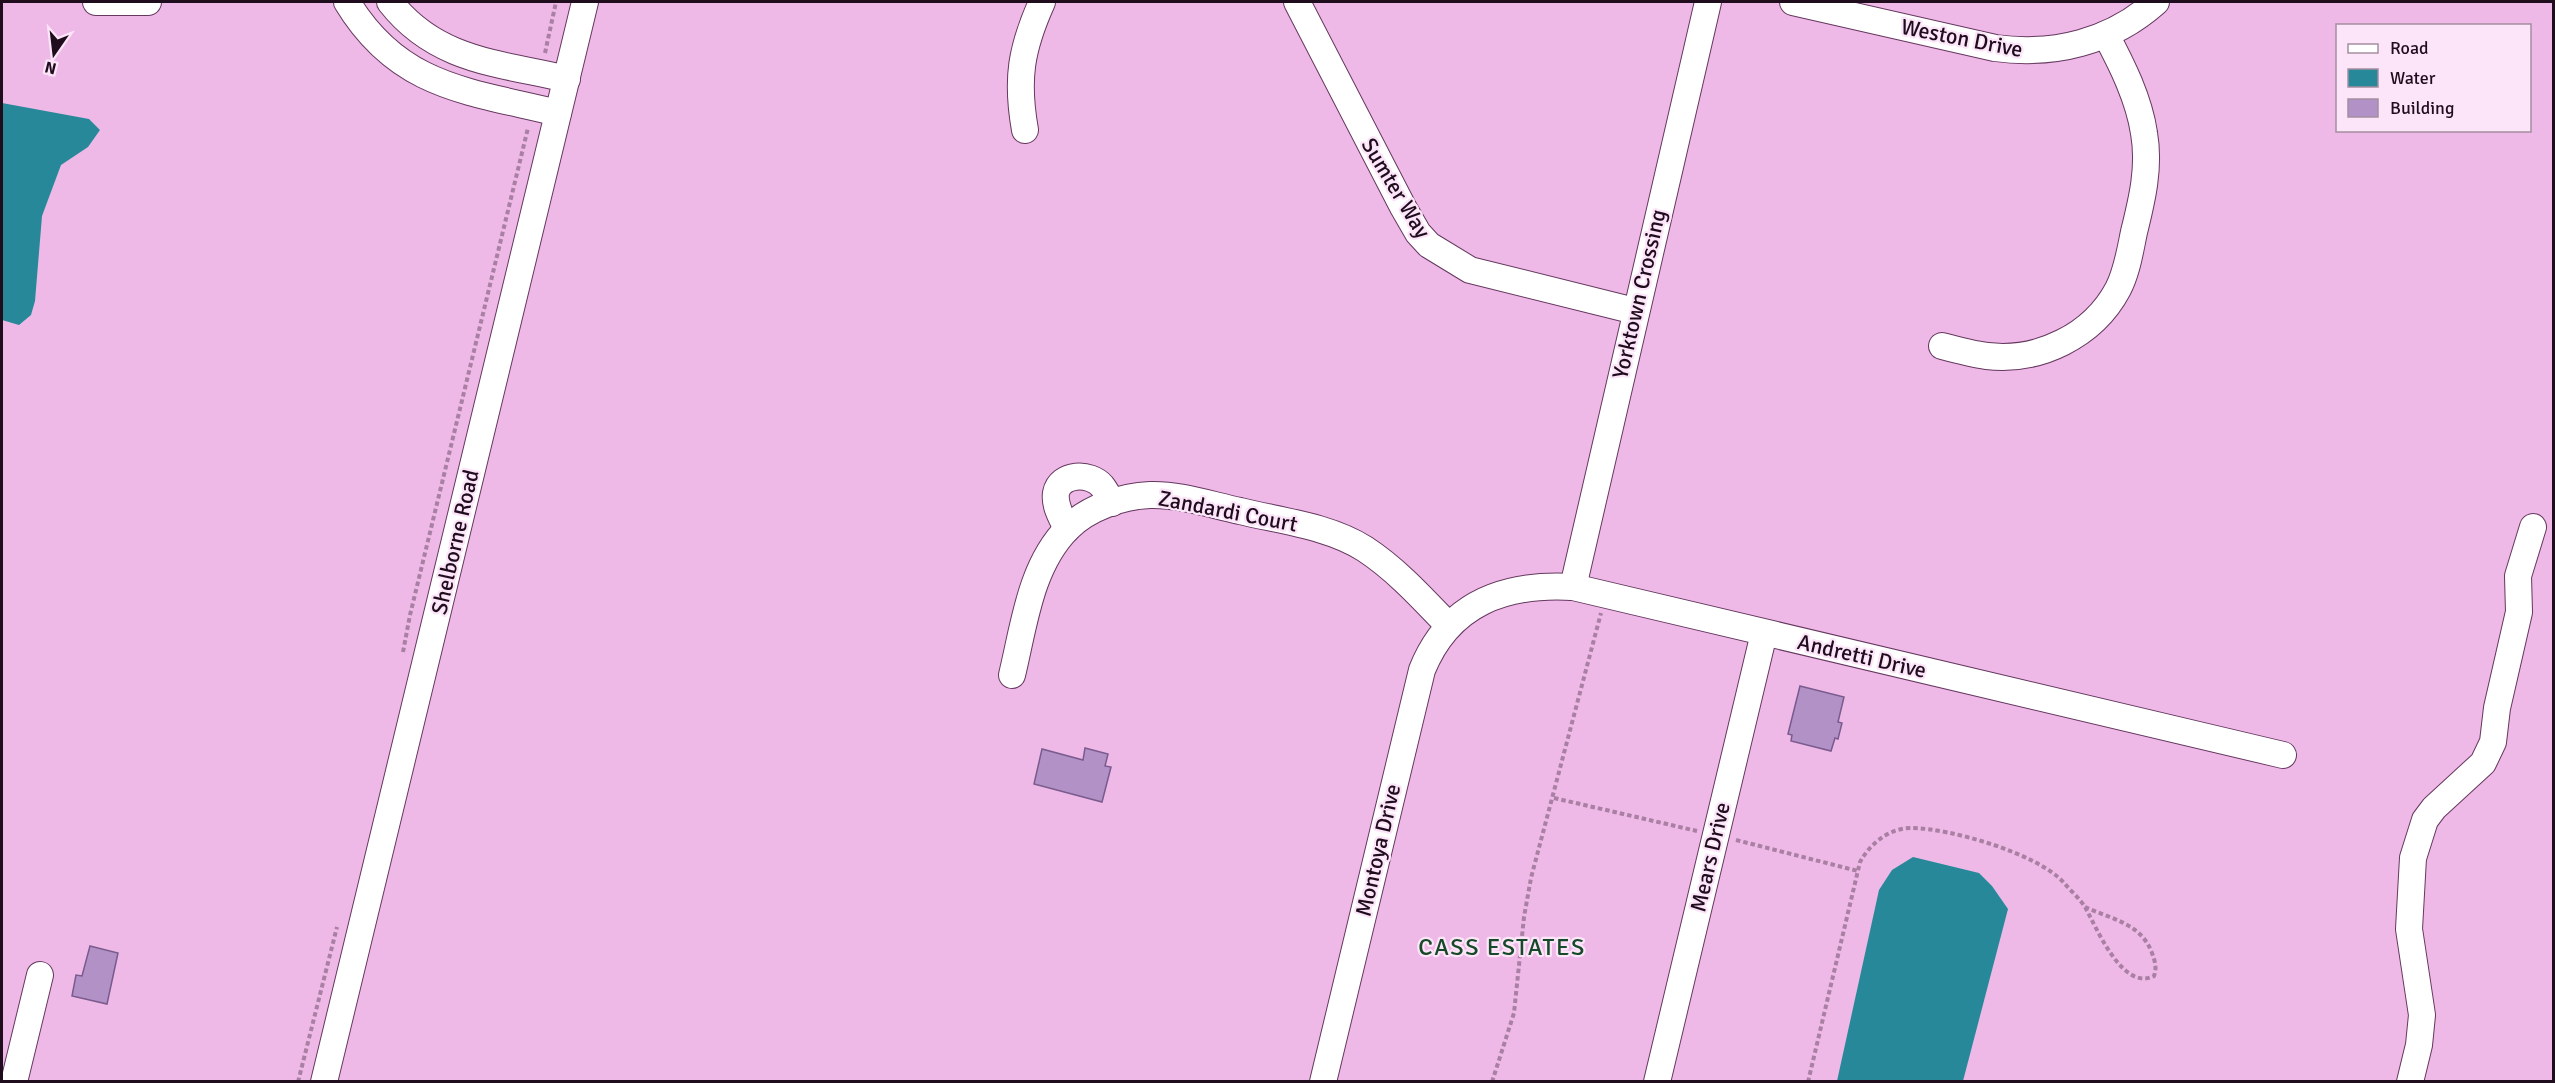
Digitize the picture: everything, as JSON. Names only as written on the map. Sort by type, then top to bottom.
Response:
[{"type":"street","points":[[96,2],[148,2]]},
{"type":"street","points":[[347,2],[373,37],[409,68],[430,80],[558,113]]},
{"type":"street","points":[[390,2],[404,20],[425,37],[448,49],[469,57],[567,79]]},
{"type":"street","name":"Shelborne Road","points":[[324,1082],[585,2]]},
{"type":"street","points":[[1024,130],[1019,96],[1022,58],[1042,2]]},
{"type":"street","name":"Sumter Way","points":[[1297,2],[1403,207],[1418,233],[1429,245],[1454,262],[1487,276],[1635,311]]},
{"type":"street","name":"Yorktown Crossing","points":[[1573,587],[1708,2]]},
{"type":"street","name":"Weston Drive","points":[[1793,2],[2013,51],[2059,49],[2106,35],[2156,2]]},
{"type":"street","points":[[1942,346],[1989,357],[2028,355],[2050,349],[2069,339],[2097,318],[2119,288],[2142,201],[2146,150],[2141,117],[2119,59],[2106,35]]},
{"type":"street","points":[[1067,529],[1056,503],[1057,490],[1065,480],[1080,477],[1096,481],[1112,502]]},
{"type":"street","name":"Zandardi Court","points":[[1012,675],[1036,578],[1048,555],[1067,529],[1088,514],[1112,502],[1151,495],[1180,497],[1338,535],[1366,549],[1382,562],[1449,626]]},
{"type":"street","points":[[2410,1082],[2419,1045],[2422,1015],[2409,929],[2414,858],[2425,820],[2434,808],[2483,763],[2493,742],[2497,708],[2518,612],[2518,576],[2533,527]]},
{"type":"street","name":"Andretti Drive","points":[[1449,626],[1473,607],[1506,591],[1544,586],[1573,587],[2283,755]]},
{"type":"street","name":"Montoya Drive","points":[[1323,1082],[1417,687],[1426,660],[1449,626]]},
{"type":"street","name":"Mears Drive","points":[[1657,1082],[1764,633]]},
{"type":"street","points":[[14,1082],[40,975]]},
{"type":"path","points":[[540,73],[556,2]]},
{"type":"path","points":[[402,659],[410,615],[451,441],[533,107]]},
{"type":"path","points":[[1492,1082],[1514,1013],[1521,933],[1531,878],[1606,596]]},
{"type":"path","points":[[1808,1082],[1860,862],[1867,851],[1883,837],[1901,829],[1928,829],[2008,851],[2046,867],[2085,907],[2099,936],[2122,966],[2141,978],[2154,976],[2154,959],[2142,936],[2124,923],[2085,907]]},
{"type":"path","points":[[298,1082],[338,924]]},
{"type":"water","points":[[2,103],[89,119],[100,130],[88,147],[61,165],[42,216],[35,301],[31,315],[19,325],[2,320]]},
{"type":"water","points":[[1913,857],[1979,873],[1992,886],[2008,909],[1963,1081],[1837,1081],[1879,890],[1892,870]]},
{"type":"building","points":[[1800,686],[1844,697],[1838,722],[1842,723],[1838,739],[1835,738],[1831,751],[1791,741],[1792,735],[1788,734]]},
{"type":"building","points":[[1085,748],[1108,754],[1105,766],[1111,767],[1102,802],[1034,784],[1042,749],[1083,760]]},
{"type":"building","points":[[90,946],[118,953],[107,1004],[72,996],[76,975],[82,976]]},
{"type":"district","name":"CASS ESTATES","points":[[1502,947]]}]
